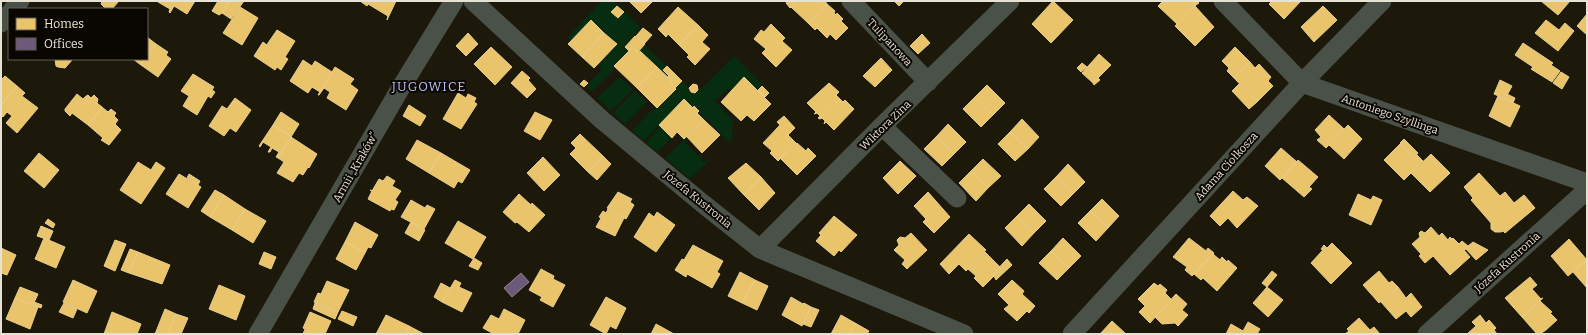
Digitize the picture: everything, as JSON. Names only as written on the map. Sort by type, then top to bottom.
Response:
[{"type":"street","name":"Armii „Kraków”","points":[[258,334],[400,89],[454,1]]},
{"type":"street","name":"Józefa Kustronia","points":[[473,1],[602,120],[760,249],[964,334]]},
{"type":"street","name":"Tulipanowa","points":[[851,1],[928,82]]},
{"type":"street","name":"Wiktora Zina","points":[[760,249],[882,126],[1010,1]]},
{"type":"street","name":"Antoniego Szyllinga","points":[[1223,1],[1302,83],[1587,183]]},
{"type":"street","name":"Adama Ciołkosza","points":[[1072,334],[1302,83],[1382,1]]},
{"type":"street","points":[[1,23],[8,15]]},
{"type":"street","points":[[882,126],[957,198]]},
{"type":"street","name":"Józefa Kustronia","points":[[1427,334],[1587,190]]},
{"type":"green space","points":[[602,1],[614,1],[641,28],[622,48],[628,43],[629,51],[614,66],[614,70],[591,92],[586,86],[602,69],[598,65],[617,44],[591,20],[572,41],[568,37]]},
{"type":"green space","points":[[644,45],[667,66],[663,70],[669,76],[668,77],[641,51],[639,53],[638,52]]},
{"type":"green space","points":[[734,56],[762,84],[757,90],[744,78],[730,91],[728,89],[715,101],[733,120],[732,133],[734,136],[728,142],[706,118],[704,120],[694,107],[693,108],[684,99],[644,141],[632,131],[654,108],[655,110],[658,108],[682,81],[689,87],[687,89],[690,92],[695,93],[701,89]]},
{"type":"green space","points":[[620,77],[633,89],[613,109],[610,110],[597,98]]},
{"type":"green space","points":[[635,91],[647,102],[625,124],[614,114],[616,110]]},
{"type":"green space","points":[[660,126],[672,138],[657,152],[646,143]]},
{"type":"green space","points":[[687,137],[688,139],[685,142],[698,156],[701,154],[703,156],[700,159],[704,163],[710,158],[711,159],[690,179],[665,158]]},
{"type":"building: Homes","points":[[102,1],[119,1],[113,8],[105,8],[101,4]]},
{"type":"building: Homes","points":[[195,1],[187,14],[174,6],[170,13],[170,9],[158,2]]},
{"type":"building: Homes","points":[[218,1],[229,1],[222,13],[219,15],[212,11]]},
{"type":"building: Homes","points":[[229,1],[244,1],[231,19],[222,13]]},
{"type":"building: Homes","points":[[360,1],[370,1],[367,6]]},
{"type":"building: Homes","points":[[370,1],[396,1],[387,20],[388,16],[368,4]]},
{"type":"building: Homes","points":[[629,1],[653,1],[641,13]]},
{"type":"building: Homes","points":[[787,1],[797,1],[790,8],[786,3]]},
{"type":"building: Homes","points":[[797,1],[825,1],[827,4],[808,23],[791,7]]},
{"type":"building: Homes","points":[[894,1],[904,1],[899,6]]},
{"type":"building: Homes","points":[[1053,1],[1073,20],[1051,43],[1032,24]]},
{"type":"building: Homes","points":[[1163,1],[1191,1],[1196,5],[1177,24],[1158,6]]},
{"type":"building: Homes","points":[[1191,1],[1197,1],[1199,3],[1196,5]]},
{"type":"building: Homes","points":[[1272,1],[1301,1],[1284,19],[1269,4]]},
{"type":"building: Homes","points":[[1541,1],[1570,1],[1558,15]]},
{"type":"building: Homes","points":[[827,4],[835,11],[834,13],[836,15],[837,13],[843,19],[841,21],[848,28],[836,40],[830,34],[827,38],[817,28],[815,30],[808,23]]},
{"type":"building: Homes","points":[[617,6],[624,12],[618,18],[611,12]]},
{"type":"building: Homes","points":[[1195,6],[1214,27],[1195,46],[1175,26]]},
{"type":"building: Homes","points":[[1323,6],[1337,20],[1314,42],[1301,27]]},
{"type":"building: Homes","points":[[240,7],[258,18],[242,45],[223,33]]},
{"type":"building: Homes","points":[[678,7],[698,25],[679,45],[668,34],[666,37],[658,29]]},
{"type":"building: Homes","points":[[1587,14],[1587,35],[1577,26]]},
{"type":"building: Homes","points":[[591,20],[604,33],[582,57],[568,44]]},
{"type":"building: Homes","points":[[1546,20],[1559,30],[1565,23],[1574,31],[1558,51],[1535,33]]},
{"type":"building: Homes","points":[[771,24],[785,38],[782,41],[792,50],[776,67],[762,53],[766,49],[754,39],[761,30],[764,32]]},
{"type":"building: Homes","points":[[698,25],[708,35],[702,42],[710,49],[695,65],[687,57],[689,55],[679,45]]},
{"type":"building: Homes","points":[[643,28],[652,35],[644,44],[636,36]]},
{"type":"building: Homes","points":[[277,30],[295,41],[285,57],[288,59],[281,70],[277,67],[275,70],[254,56],[263,42],[267,45]]},
{"type":"building: Homes","points":[[468,33],[478,44],[466,56],[456,46]]},
{"type":"building: Homes","points":[[604,33],[617,44],[594,68],[582,57]]},
{"type":"building: Homes","points":[[922,34],[930,43],[918,54],[910,46]]},
{"type":"building: Homes","points":[[635,36],[645,44],[638,52],[633,47],[629,51],[625,47]]},
{"type":"building: Homes","points":[[148,38],[156,44],[148,55]]},
{"type":"building: Homes","points":[[1523,43],[1553,63],[1551,65],[1560,71],[1552,82],[1531,69],[1533,67],[1515,55]]},
{"type":"building: Homes","points":[[156,44],[168,52],[166,55],[171,59],[158,77],[141,65],[144,60],[148,60],[148,55]]},
{"type":"building: Homes","points":[[491,47],[512,67],[495,85],[474,64]]},
{"type":"building: Homes","points":[[633,47],[639,53],[640,51],[657,67],[637,88],[614,66]]},
{"type":"building: Homes","points":[[1235,47],[1250,62],[1234,78],[1227,71],[1229,68],[1222,61]]},
{"type":"building: Homes","points":[[1099,54],[1111,65],[1093,83],[1082,73]]},
{"type":"building: Homes","points":[[881,58],[892,70],[875,87],[863,76]]},
{"type":"building: Homes","points":[[55,60],[72,60],[65,68],[56,66]]},
{"type":"building: Homes","points":[[134,60],[144,60],[141,65]]},
{"type":"building: Homes","points":[[303,60],[312,66],[315,61],[332,72],[320,92],[312,87],[308,93],[290,81]]},
{"type":"building: Homes","points":[[1250,62],[1255,68],[1259,64],[1271,77],[1268,81],[1273,86],[1257,102],[1234,78]]},
{"type":"building: Homes","points":[[1082,63],[1087,67],[1081,72],[1077,68]]},
{"type":"building: Homes","points":[[667,66],[673,72],[669,76],[663,70]]},
{"type":"building: Homes","points":[[335,67],[354,79],[350,84],[358,90],[346,110],[327,98],[330,92],[324,88],[318,95]]},
{"type":"building: Homes","points":[[657,67],[672,81],[670,83],[676,89],[657,108],[637,88]]},
{"type":"building: Homes","points":[[522,71],[530,78],[528,80],[536,89],[527,98],[511,83]]},
{"type":"building: Homes","points":[[673,72],[682,81],[675,88],[670,83],[672,81],[668,77]]},
{"type":"building: Homes","points":[[1561,72],[1569,77],[1562,89],[1553,83]]},
{"type":"building: Homes","points":[[193,74],[214,87],[212,90],[215,92],[211,98],[208,96],[197,115],[183,106],[189,96],[181,91]]},
{"type":"building: Homes","points":[[5,76],[17,86],[1,105],[1,78],[2,79]]},
{"type":"building: Homes","points":[[744,77],[771,104],[754,121],[747,115],[741,121],[721,102]]},
{"type":"building: Homes","points":[[1098,78],[1100,80],[1094,85],[1093,83]]},
{"type":"building: Homes","points":[[584,80],[588,83],[584,87],[580,84]]},
{"type":"building: Homes","points":[[1500,80],[1512,86],[1505,99],[1494,94]]},
{"type":"building: Homes","points":[[829,83],[839,92],[836,95],[840,99],[820,119],[818,118],[820,116],[817,113],[814,114],[816,112],[807,103]]},
{"type":"building: Homes","points":[[693,84],[697,85],[698,90],[695,93],[691,92],[689,88]]},
{"type":"building: Homes","points":[[1239,84],[1257,102],[1249,109],[1232,91]]},
{"type":"building: Homes","points":[[987,85],[1005,103],[993,115],[975,97]]},
{"type":"building: Homes","points":[[17,86],[25,93],[22,96],[38,108],[17,133],[6,123],[12,116],[7,112],[3,117],[1,115],[1,105]]},
{"type":"building: Homes","points":[[762,86],[769,93],[765,97],[758,90]]},
{"type":"building: Homes","points":[[458,93],[466,98],[468,94],[476,98],[474,102],[477,104],[461,129],[443,119]]},
{"type":"building: Homes","points":[[77,94],[83,99],[88,95],[91,98],[94,95],[98,99],[97,103],[102,107],[88,125],[72,113],[70,116],[65,111]]},
{"type":"building: Homes","points":[[1507,94],[1515,98],[1513,103],[1505,99]]},
{"type":"building: Homes","points":[[1498,96],[1520,106],[1510,127],[1489,116]]},
{"type":"building: Homes","points":[[975,97],[993,115],[981,127],[963,109]]},
{"type":"building: Homes","points":[[235,98],[251,110],[236,132],[230,128],[224,136],[209,126],[222,106],[227,109]]},
{"type":"building: Homes","points":[[684,99],[693,108],[694,106],[699,111],[697,113],[704,120],[684,139],[677,132],[672,138],[659,125]]},
{"type":"building: Homes","points":[[840,99],[843,102],[845,100],[854,109],[834,130],[826,122],[824,124],[825,121],[822,118],[820,119]]},
{"type":"building: Homes","points":[[409,105],[426,116],[420,126],[403,116]]},
{"type":"building: Homes","points":[[102,107],[108,112],[111,109],[116,113],[114,116],[118,120],[115,124],[121,130],[109,145],[101,140],[103,138],[88,125]]},
{"type":"building: Homes","points":[[281,112],[299,124],[291,137],[273,125]]},
{"type":"building: Homes","points":[[535,112],[552,120],[540,140],[524,131]]},
{"type":"building: Homes","points":[[1329,115],[1344,129],[1326,148],[1317,140],[1321,137],[1315,130]]},
{"type":"building: Homes","points":[[784,116],[795,128],[788,135],[796,143],[778,161],[770,153],[772,151],[763,143],[780,125],[777,122]]},
{"type":"building: Homes","points":[[1022,119],[1039,137],[1028,149],[1010,132]]},
{"type":"building: Homes","points":[[704,120],[720,135],[702,153],[687,137]]},
{"type":"building: Homes","points":[[948,124],[966,142],[954,154],[936,137]]},
{"type":"building: Homes","points":[[273,125],[291,137],[278,158],[276,157],[279,152],[272,148],[270,152],[268,152],[271,147],[263,142],[260,147],[259,146]]},
{"type":"building: Homes","points":[[1348,125],[1362,139],[1344,159],[1329,145]]},
{"type":"building: Homes","points":[[1010,132],[1028,149],[1015,161],[998,144]]},
{"type":"building: Homes","points":[[580,134],[603,156],[588,172],[570,154],[576,148],[571,143]]},
{"type":"building: Homes","points":[[291,137],[317,154],[303,175],[299,173],[293,182],[277,173],[284,162],[278,158]]},
{"type":"building: Homes","points":[[936,137],[954,154],[942,166],[924,149]]},
{"type":"building: Homes","points":[[1404,139],[1418,153],[1414,158],[1400,143]]},
{"type":"building: Homes","points":[[417,140],[441,153],[429,173],[406,159]]},
{"type":"building: Homes","points":[[797,143],[806,151],[808,148],[816,156],[797,175],[780,158]]},
{"type":"building: Homes","points":[[1400,144],[1414,158],[1417,155],[1423,161],[1404,180],[1384,160]]},
{"type":"building: Homes","points":[[1281,148],[1297,162],[1280,180],[1265,166]]},
{"type":"building: Homes","points":[[39,153],[59,170],[44,188],[24,171]]},
{"type":"building: Homes","points":[[441,153],[470,170],[462,183],[458,181],[454,188],[429,173]]},
{"type":"building: Homes","points":[[1431,154],[1450,173],[1430,192],[1411,173]]},
{"type":"building: Homes","points":[[603,156],[611,164],[597,180],[588,172]]},
{"type":"building: Homes","points":[[543,157],[560,175],[544,191],[527,173]]},
{"type":"building: Homes","points":[[983,159],[1001,176],[988,188],[971,171]]},
{"type":"building: Homes","points":[[1298,160],[1318,177],[1309,187],[1312,189],[1304,197],[1282,178]]},
{"type":"building: Homes","points":[[900,161],[916,176],[898,194],[883,178]]},
{"type":"building: Homes","points":[[138,162],[151,170],[156,162],[165,168],[141,204],[120,190]]},
{"type":"building: Homes","points":[[746,163],[761,177],[744,195],[728,178]]},
{"type":"building: Homes","points":[[1068,164],[1085,182],[1073,194],[1056,177]]},
{"type":"building: Homes","points":[[971,171],[988,188],[976,201],[959,183]]},
{"type":"building: Homes","points":[[1479,173],[1500,196],[1505,192],[1514,203],[1524,195],[1535,208],[1505,233],[1503,231],[1495,232],[1491,229],[1491,223],[1471,200],[1473,198],[1464,187]]},
{"type":"building: Homes","points":[[179,174],[201,187],[188,208],[166,194]]},
{"type":"building: Homes","points":[[189,174],[200,181],[198,185],[187,178]]},
{"type":"building: Homes","points":[[387,176],[395,181],[392,186],[401,191],[395,200],[398,202],[394,210],[391,209],[390,211],[368,199],[379,179],[383,181]]},
{"type":"building: Homes","points":[[761,177],[775,193],[759,210],[744,195]]},
{"type":"building: Homes","points":[[1056,177],[1073,194],[1061,206],[1044,189]]},
{"type":"building: Homes","points":[[215,190],[224,195],[210,217],[201,211]]},
{"type":"building: Homes","points":[[1233,191],[1243,200],[1247,197],[1258,206],[1237,228],[1228,218],[1220,226],[1210,216]]},
{"type":"building: Homes","points":[[618,192],[632,199],[630,202],[634,205],[626,219],[607,208]]},
{"type":"building: Homes","points":[[928,192],[950,217],[934,233],[923,222],[926,219],[914,206]]},
{"type":"building: Homes","points":[[519,194],[545,215],[529,232],[517,222],[515,223],[503,212]]},
{"type":"building: Homes","points":[[1358,194],[1371,200],[1373,196],[1382,200],[1371,225],[1349,215]]},
{"type":"building: Homes","points":[[224,195],[245,209],[232,230],[210,217]]},
{"type":"building: Homes","points":[[1102,199],[1119,216],[1108,228],[1090,211]]},
{"type":"building: Homes","points":[[411,200],[425,208],[427,205],[435,209],[424,229],[401,217]]},
{"type":"building: Homes","points":[[1029,204],[1046,221],[1034,233],[1017,216]]},
{"type":"building: Homes","points":[[245,209],[266,221],[253,243],[232,230]]},
{"type":"building: Homes","points":[[608,209],[624,218],[615,236],[596,227],[601,218],[599,217],[603,211],[606,213]]},
{"type":"building: Homes","points":[[1090,211],[1108,228],[1096,241],[1078,223]]},
{"type":"building: Homes","points":[[657,212],[675,225],[656,252],[634,237],[649,213],[654,217]]},
{"type":"building: Homes","points":[[834,216],[857,235],[841,252],[839,250],[834,256],[816,241],[821,235],[819,233]]},
{"type":"building: Homes","points":[[1017,216],[1034,233],[1022,246],[1005,228]]},
{"type":"building: Homes","points":[[48,219],[55,224],[53,228],[45,223]]},
{"type":"building: Homes","points":[[458,221],[486,237],[473,259],[445,243]]},
{"type":"building: Homes","points":[[355,222],[378,235],[371,248],[368,247],[365,253],[345,242]]},
{"type":"building: Homes","points":[[411,222],[425,230],[419,241],[405,233]]},
{"type":"building: Homes","points":[[41,226],[53,231],[49,240],[37,236]]},
{"type":"building: Homes","points":[[1431,227],[1439,236],[1442,233],[1448,240],[1450,237],[1459,244],[1462,241],[1468,246],[1473,242],[1488,250],[1476,260],[1466,249],[1464,250],[1470,257],[1450,275],[1433,256],[1425,263],[1419,256],[1421,254],[1412,244],[1420,237],[1419,233],[1421,231],[1425,233]]},
{"type":"building: Homes","points":[[911,233],[927,250],[907,269],[902,264],[905,260],[894,250],[899,245],[897,240],[900,237],[905,238]]},
{"type":"building: Homes","points":[[969,234],[986,250],[966,271],[959,264],[949,274],[940,264]]},
{"type":"building: Homes","points":[[44,238],[65,247],[56,268],[35,259]]},
{"type":"building: Homes","points":[[1063,238],[1081,256],[1069,268],[1051,251]]},
{"type":"building: Homes","points":[[1189,238],[1206,251],[1208,248],[1214,253],[1192,276],[1185,270],[1187,267],[1173,257]]},
{"type":"building: Homes","points":[[1569,239],[1587,260],[1568,276],[1551,256]]},
{"type":"building: Homes","points":[[115,240],[126,244],[115,271],[104,266]]},
{"type":"building: Homes","points":[[345,242],[365,253],[356,270],[336,259]]},
{"type":"building: Homes","points":[[1332,243],[1352,263],[1331,284],[1311,263],[1323,250],[1321,249],[1324,245],[1327,248]]},
{"type":"building: Homes","points":[[693,245],[723,261],[717,272],[720,274],[712,288],[687,274],[686,277],[675,270],[682,259],[684,260]]},
{"type":"building: Homes","points":[[1,248],[16,255],[7,275],[1,273]]},
{"type":"building: Homes","points":[[130,249],[138,252],[129,273],[121,270]]},
{"type":"building: Homes","points":[[1051,251],[1069,268],[1057,280],[1039,263]]},
{"type":"building: Homes","points":[[138,252],[170,265],[162,284],[129,273]]},
{"type":"building: Homes","points":[[264,252],[276,257],[271,269],[259,264]]},
{"type":"building: Homes","points":[[985,252],[1000,267],[993,275],[994,276],[983,287],[974,278],[976,276],[968,269]]},
{"type":"building: Homes","points":[[1213,254],[1220,260],[1222,257],[1227,262],[1228,260],[1237,268],[1217,291],[1203,278],[1201,280],[1194,274]]},
{"type":"building: Homes","points":[[474,258],[482,263],[478,270],[469,266]]},
{"type":"building: Homes","points":[[1007,259],[1012,265],[996,280],[993,274]]},
{"type":"building: Homes","points":[[1587,259],[1587,288],[1573,272]]},
{"type":"building: Homes","points":[[541,269],[554,276],[553,279],[565,285],[553,307],[540,300],[542,297],[529,290]]},
{"type":"building: Homes","points":[[1272,271],[1277,275],[1267,287],[1262,283]]},
{"type":"building: Homes","points":[[1379,271],[1389,283],[1392,281],[1398,287],[1379,303],[1363,285]]},
{"type":"building: Homes","points":[[740,272],[755,280],[742,303],[728,296]]},
{"type":"building: Homes","points":[[1530,277],[1537,285],[1532,289],[1541,299],[1543,298],[1522,317],[1505,298]]},
{"type":"building: Homes","points":[[73,280],[97,291],[87,313],[63,302]]},
{"type":"building: Homes","points":[[455,280],[461,283],[459,287],[472,293],[462,312],[442,302]]},
{"type":"building: Homes","points":[[755,280],[768,286],[757,310],[742,303]]},
{"type":"building: Homes","points":[[1012,280],[1024,291],[1022,294],[1035,306],[1029,313],[1027,311],[1017,321],[1004,309],[1009,305],[998,294]]},
{"type":"building: Homes","points":[[327,281],[349,290],[338,312],[314,302],[318,293],[321,294]]},
{"type":"building: Homes","points":[[441,283],[450,288],[442,302],[434,297]]},
{"type":"building: Homes","points":[[1154,283],[1158,286],[1160,284],[1167,290],[1165,293],[1171,299],[1150,323],[1139,312],[1145,306],[1138,299]]},
{"type":"building: Homes","points":[[219,285],[245,296],[236,320],[209,309]]},
{"type":"building: Homes","points":[[20,287],[38,294],[33,305],[15,298]]},
{"type":"building: Homes","points":[[1267,287],[1283,300],[1268,317],[1253,303]]},
{"type":"building: Homes","points":[[1398,287],[1406,298],[1411,293],[1422,307],[1411,317],[1406,311],[1396,319],[1381,302]]},
{"type":"building: Homes","points":[[1176,294],[1187,304],[1182,310],[1188,315],[1178,326],[1175,323],[1162,324],[1155,317]]},
{"type":"building: Homes","points":[[606,297],[626,308],[616,329],[610,326],[606,334],[590,325]]},
{"type":"building: Homes","points":[[791,297],[811,307],[802,326],[782,315]]},
{"type":"building: Homes","points":[[15,298],[38,307],[30,329],[6,319]]},
{"type":"building: Homes","points":[[1540,301],[1552,312],[1550,313],[1557,320],[1546,330],[1540,334],[1537,334],[1522,317]]},
{"type":"building: Homes","points":[[34,302],[42,305],[41,308],[33,305]]},
{"type":"building: Homes","points":[[64,303],[77,309],[73,318],[59,312]]},
{"type":"building: Homes","points":[[315,303],[338,312],[335,319],[313,309]]},
{"type":"building: Homes","points":[[811,307],[819,310],[811,327],[803,324]]},
{"type":"building: Homes","points":[[165,309],[176,314],[168,334],[155,334]]},
{"type":"building: Homes","points":[[504,309],[525,320],[518,334],[491,334],[492,333],[483,328],[491,315],[499,319]]},
{"type":"building: Homes","points":[[342,311],[357,317],[353,326],[338,319]]},
{"type":"building: Homes","points":[[112,312],[141,324],[137,334],[104,334]]},
{"type":"building: Homes","points":[[310,312],[331,321],[325,334],[303,334],[305,329],[303,328]]},
{"type":"building: Homes","points":[[176,314],[188,318],[181,334],[168,334]]},
{"type":"building: Homes","points":[[386,315],[409,326],[405,334],[376,334]]},
{"type":"building: Homes","points":[[841,315],[855,323],[849,334],[831,334]]},
{"type":"building: Homes","points":[[1480,315],[1486,323],[1489,320],[1496,328],[1494,330],[1497,334],[1467,334],[1476,326],[1472,322]]},
{"type":"building: Homes","points":[[1359,318],[1370,330],[1374,327],[1380,334],[1345,334],[1349,331],[1347,329]]},
{"type":"building: Homes","points":[[1112,321],[1126,334],[1100,334]]},
{"type":"building: Homes","points":[[1248,322],[1260,329],[1257,334],[1226,334],[1231,324],[1243,331]]},
{"type":"building: Homes","points":[[855,323],[869,331],[867,334],[849,334]]},
{"type":"building: Homes","points":[[656,324],[674,334],[651,334]]},
{"type":"building: Homes","points":[[409,326],[424,334],[405,334]]},
{"type":"building: Offices","points":[[521,273],[529,282],[512,297],[504,288]]},
{"type":"district","name":"JUGOWICE","points":[[429,86]]}]
